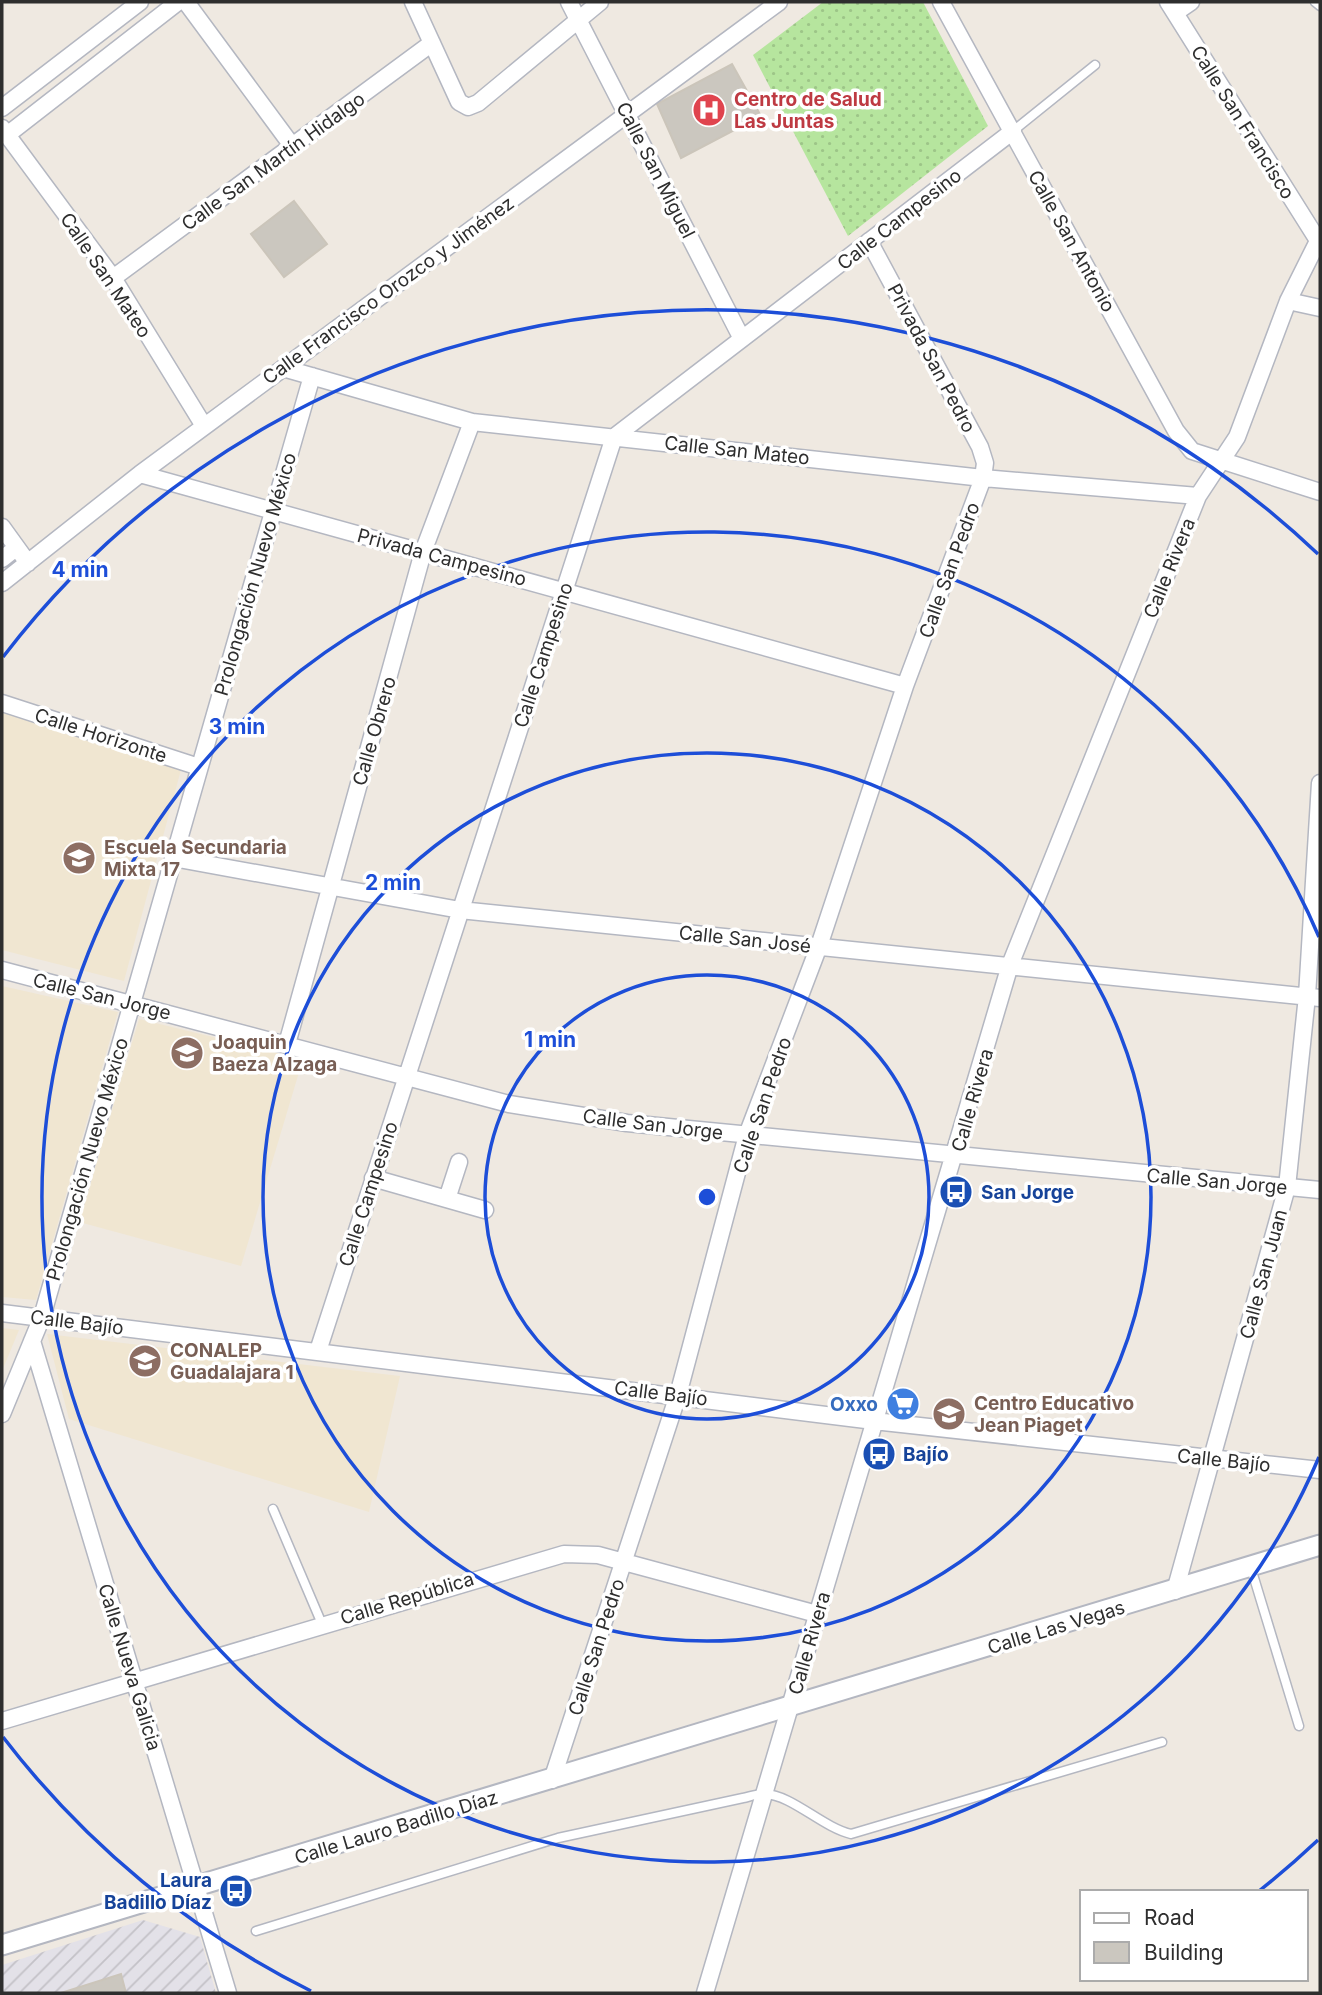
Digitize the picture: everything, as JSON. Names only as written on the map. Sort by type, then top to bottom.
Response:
[{"type":"street","points":[[2,108],[140,2]]},
{"type":"street","points":[[4,131],[178,2]]},
{"type":"street","points":[[186,2],[293,147]]},
{"type":"street","points":[[413,2],[459,102],[468,107],[478,103],[600,2]]},
{"type":"street","name":"Calle San Miguel","points":[[569,2],[742,339]]},
{"type":"street","name":"Calle Francisco Orozco y Jiménez","points":[[2,583],[204,426],[779,2]]},
{"type":"street","name":"Calle San Antonio","points":[[941,2],[1176,431],[1192,451],[1221,461]]},
{"type":"street","points":[[1171,7],[1191,2]]},
{"type":"street","name":"Calle San Francisco","points":[[1171,7],[1319,240]]},
{"type":"street","name":"Calle San Martín Hidalgo","points":[[113,278],[432,43]]},
{"type":"street","name":"Calle San Mateo","points":[[4,131],[113,278],[204,426]]},
{"type":"street","name":"Calle Campesino","points":[[318,1351],[614,437],[1013,131]]},
{"type":"street","name":"Calle Rivera","points":[[705,1993],[874,1421],[956,1156],[1010,965],[1198,496],[1237,437],[1288,301],[1319,240]]},
{"type":"street","name":"Privada San Pedro","points":[[870,241],[980,447],[985,463],[984,478]]},
{"type":"street","points":[[1288,301],[1320,308]]},
{"type":"street","name":"Calle San Mateo","points":[[283,368],[472,422],[984,478],[1198,496]]},
{"type":"street","name":"Prolongación Nuevo México","points":[[2,1414],[42,1318],[312,376]]},
{"type":"street","name":"Calle Obrero","points":[[287,1044],[424,552],[472,422]]},
{"type":"street","points":[[1221,461],[1320,492]]},
{"type":"street","name":"Privada Campesino","points":[[140,474],[905,687]]},
{"type":"street","name":"Calle San Pedro","points":[[552,1780],[678,1395],[747,1135],[819,946],[905,687],[984,478]]},
{"type":"street","points":[[2,527],[28,563]]},
{"type":"street","points":[[2,559],[16,548]]},
{"type":"street","name":"Calle Horizonte","points":[[2,703],[199,768]]},
{"type":"street","name":"Calle San Juan","points":[[1175,1591],[1287,1187],[1314,997],[1320,783]]},
{"type":"street","name":"Calle San José","points":[[173,858],[460,910],[1314,997]]},
{"type":"street","name":"Calle San Jorge","points":[[2,970],[509,1104],[627,1123],[1320,1190]]},
{"type":"street","points":[[447,1199],[459,1162]]},
{"type":"street","points":[[373,1178],[485,1210]]},
{"type":"street","name":"Calle Bajío","points":[[2,1313],[874,1421],[1320,1470]]},
{"type":"street","name":"Calle Nueva Galicia","points":[[32,1341],[228,1993]]},
{"type":"street","name":"Calle Las Vegas","points":[[790,1707],[1320,1545]]},
{"type":"street","name":"Calle República","points":[[2,1721],[564,1554],[598,1555],[817,1614]]},
{"type":"street","name":"Calle Lauro Badillo Díaz","points":[[2,1945],[790,1707]]},
{"type":"lane","points":[[1315,2],[1320,6]]},
{"type":"lane","points":[[1013,131],[1095,65]]},
{"type":"lane","points":[[273,1509],[322,1624]]},
{"type":"lane","points":[[1251,1568],[1299,1726]]},
{"type":"lane","points":[[257,1931],[558,1838],[764,1794],[782,1798],[834,1830],[851,1835],[1162,1742]]},
{"type":"shaded area","name":"Escuela Secundaria Mixta 17","points":[[2,705],[182,766],[124,981],[2,950]]},
{"type":"shaded area","points":[[2,986],[118,1012],[36,1300],[2,1297]]},
{"type":"shaded area","points":[[139,1019],[303,1059],[241,1266],[79,1222]]},
{"type":"shaded area","points":[[2,1328],[19,1330],[2,1371]]},
{"type":"shaded area","points":[[47,1334],[400,1376],[369,1512],[69,1419]]},
{"type":"shaded area","points":[[143,1920],[200,1937],[216,1993],[2,1993],[2,1965]]},
{"type":"green space","points":[[823,2],[923,2],[988,126],[848,236],[753,55]]},
{"type":"building","name":"Centro de Salud Las Juntas","points":[[732,64],[761,116],[681,158],[657,104]]},
{"type":"building","points":[[294,201],[327,244],[284,277],[251,234]]},
{"type":"building","points":[[121,1974],[126,1993],[61,1993]]},
{"type":"place","name":"Centro de Salud Las Juntas","points":[[709,110]]},
{"type":"place","name":"Escuela Secundaria Mixta 17","points":[[79,858]]},
{"type":"place","name":"Joaquin Baeza Alzaga","points":[[187,1053]]},
{"type":"place","name":"San Jorge","points":[[956,1192]]},
{"type":"place","name":"CONALEP Guadalajara 1","points":[[145,1361]]},
{"type":"place","name":"Oxxo","points":[[903,1404]]},
{"type":"place","name":"Centro Educativo Jean Piaget","points":[[949,1414]]},
{"type":"place","name":"Bajío","points":[[879,1454]]},
{"type":"place","name":"Laura Badillo Díaz","points":[[236,1891]]}]
